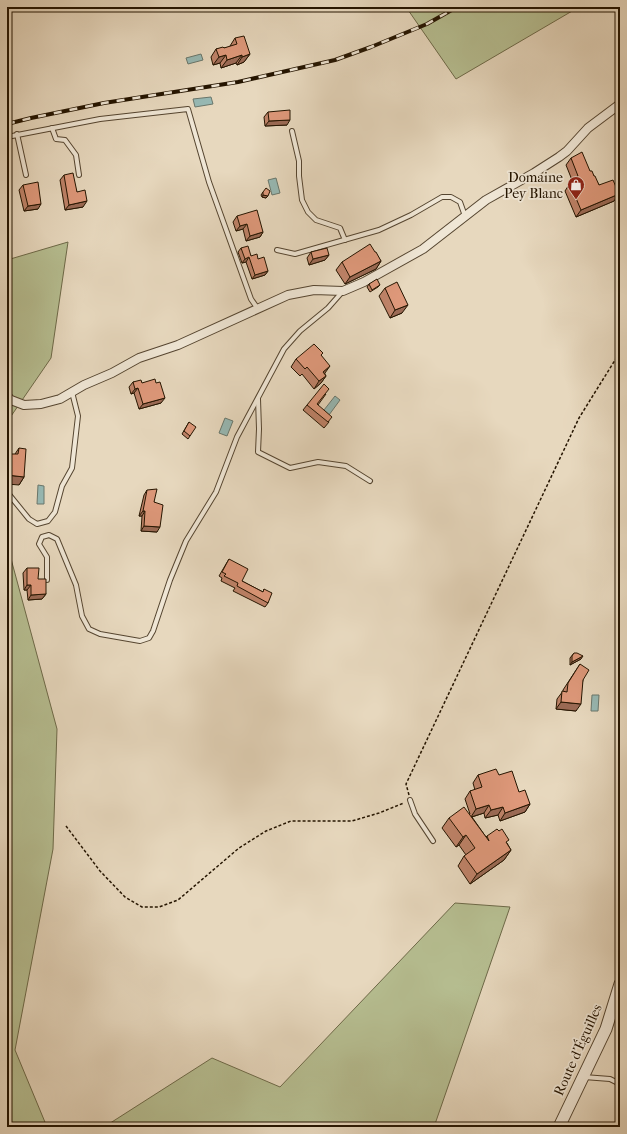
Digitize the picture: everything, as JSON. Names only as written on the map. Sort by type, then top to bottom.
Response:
[{"type":"street","points":[[7,396],[11,400],[24,405],[32,406],[60,398],[84,385],[112,374],[139,358],[178,345],[236,318],[258,310],[288,295],[305,291],[343,291],[364,282],[423,249],[486,200],[559,157],[588,128],[620,104]]},
{"type":"street","name":"Route d'Éguilles","points":[[559,1127],[606,1029],[620,984]]},
{"type":"lane","points":[[7,137],[100,119],[188,109],[209,182],[251,299],[258,310]]},
{"type":"lane","points":[[52,128],[56,139],[65,140],[76,154],[79,175]]},
{"type":"lane","points":[[292,131],[299,161],[302,200],[308,212],[316,220],[329,223],[340,228],[345,240]]},
{"type":"lane","points":[[17,134],[26,175]]},
{"type":"lane","points":[[277,250],[295,254],[379,230],[411,215],[442,197],[451,197],[460,202],[465,216]]},
{"type":"lane","points":[[47,580],[47,557],[39,544],[42,537],[49,535],[57,539],[76,585],[82,616],[89,629],[100,634],[140,641],[149,638],[153,631],[170,580],[186,541],[216,492],[237,437],[284,349],[300,331],[328,308],[343,291]]},
{"type":"lane","points":[[7,492],[29,519],[37,524],[48,521],[55,512],[62,486],[72,468],[78,416],[72,391]]},
{"type":"lane","points":[[258,398],[258,452],[290,468],[318,462],[346,466],[370,481]]},
{"type":"lane","points":[[410,800],[415,814],[433,841]]},
{"type":"lane","points":[[584,1077],[610,1079],[620,1084]]},
{"type":"path","points":[[66,826],[100,871],[125,897],[142,907],[159,908],[178,900],[239,848],[266,831],[291,821],[352,821],[379,814],[410,800],[406,784],[579,418],[620,352]]},
{"type":"green space","points":[[406,7],[579,7],[456,79]]},
{"type":"green space","points":[[68,242],[51,358],[7,422],[7,260]]},
{"type":"green space","points":[[7,544],[57,729],[53,849],[15,1050],[47,1127],[7,1127]]},
{"type":"green space","points":[[455,903],[510,907],[434,1127],[104,1127],[212,1058],[280,1087]]},
{"type":"water","points":[[201,54],[203,60],[188,64],[186,58]]},
{"type":"water","points":[[211,97],[213,104],[195,107],[193,99]]},
{"type":"water","points":[[276,178],[280,193],[272,195],[268,180]]},
{"type":"water","points":[[335,396],[340,400],[329,415],[324,410]]},
{"type":"water","points":[[225,418],[233,421],[227,436],[219,433]]},
{"type":"water","points":[[38,485],[44,486],[44,504],[37,504]]},
{"type":"water","points":[[592,695],[599,695],[598,711],[591,711]]},
{"type":"building","points":[[244,36],[250,54],[227,60],[226,55],[219,57],[216,49],[237,44],[235,38]]},
{"type":"building","points":[[290,110],[290,120],[269,121],[268,112]]},
{"type":"building","points":[[582,152],[590,171],[592,171],[599,185],[613,180],[619,194],[581,210],[570,184],[575,182],[573,178],[578,176],[571,158]]},
{"type":"building","points":[[73,173],[77,192],[85,190],[87,201],[69,205],[64,175]]},
{"type":"building","points":[[38,182],[41,204],[28,206],[23,185]]},
{"type":"building","points":[[266,188],[270,191],[268,196],[263,195]]},
{"type":"building","points":[[257,210],[263,232],[250,236],[247,224],[240,226],[237,216]]},
{"type":"building","points":[[370,244],[381,261],[350,277],[342,262]]},
{"type":"building","points":[[248,246],[251,256],[257,254],[258,259],[264,257],[268,271],[255,275],[249,257],[245,259],[241,248]]},
{"type":"building","points":[[327,248],[329,255],[313,259],[311,252]]},
{"type":"building","points":[[377,279],[380,285],[372,290],[369,284]]},
{"type":"building","points":[[397,282],[408,305],[395,310],[385,288]]},
{"type":"building","points":[[314,344],[323,353],[321,355],[330,366],[323,372],[326,376],[319,381],[307,367],[305,369],[296,359]]},
{"type":"building","points":[[155,379],[156,383],[160,382],[165,398],[143,404],[138,388],[135,389],[133,382],[141,380],[142,383]]},
{"type":"building","points":[[324,384],[329,389],[317,404],[332,417],[328,422],[307,405]]},
{"type":"building","points":[[189,422],[196,427],[190,436],[184,431]]},
{"type":"building","points":[[19,448],[26,449],[24,477],[7,475],[7,454],[18,454]]},
{"type":"building","points":[[157,489],[154,502],[163,505],[160,527],[144,526],[145,511],[143,511],[147,490]]},
{"type":"building","points":[[229,559],[248,569],[242,581],[263,592],[264,589],[272,593],[268,603],[237,586],[238,583],[224,576],[226,574],[222,572]]},
{"type":"building","points":[[27,568],[39,568],[38,579],[46,579],[46,594],[31,595],[31,585],[27,585]]},
{"type":"building","points":[[574,653],[583,656],[572,662],[572,656]]},
{"type":"building","points":[[580,664],[589,670],[583,680],[581,704],[561,702],[562,691],[567,692],[568,683]]},
{"type":"building","points":[[496,769],[499,775],[512,771],[519,792],[525,790],[530,804],[505,813],[503,807],[491,810],[489,805],[476,809],[470,791],[482,787],[478,775]]},
{"type":"building","points":[[464,807],[489,841],[487,836],[497,829],[499,831],[502,829],[509,840],[506,842],[511,850],[477,874],[464,856],[475,848],[466,835],[463,837],[449,818]]},
{"type":"railway","points":[[7,124],[104,103],[238,82],[335,60],[427,24],[457,7]]},
{"type":"place","name":"Domaine Pey Blanc","points":[[576,200]]}]
